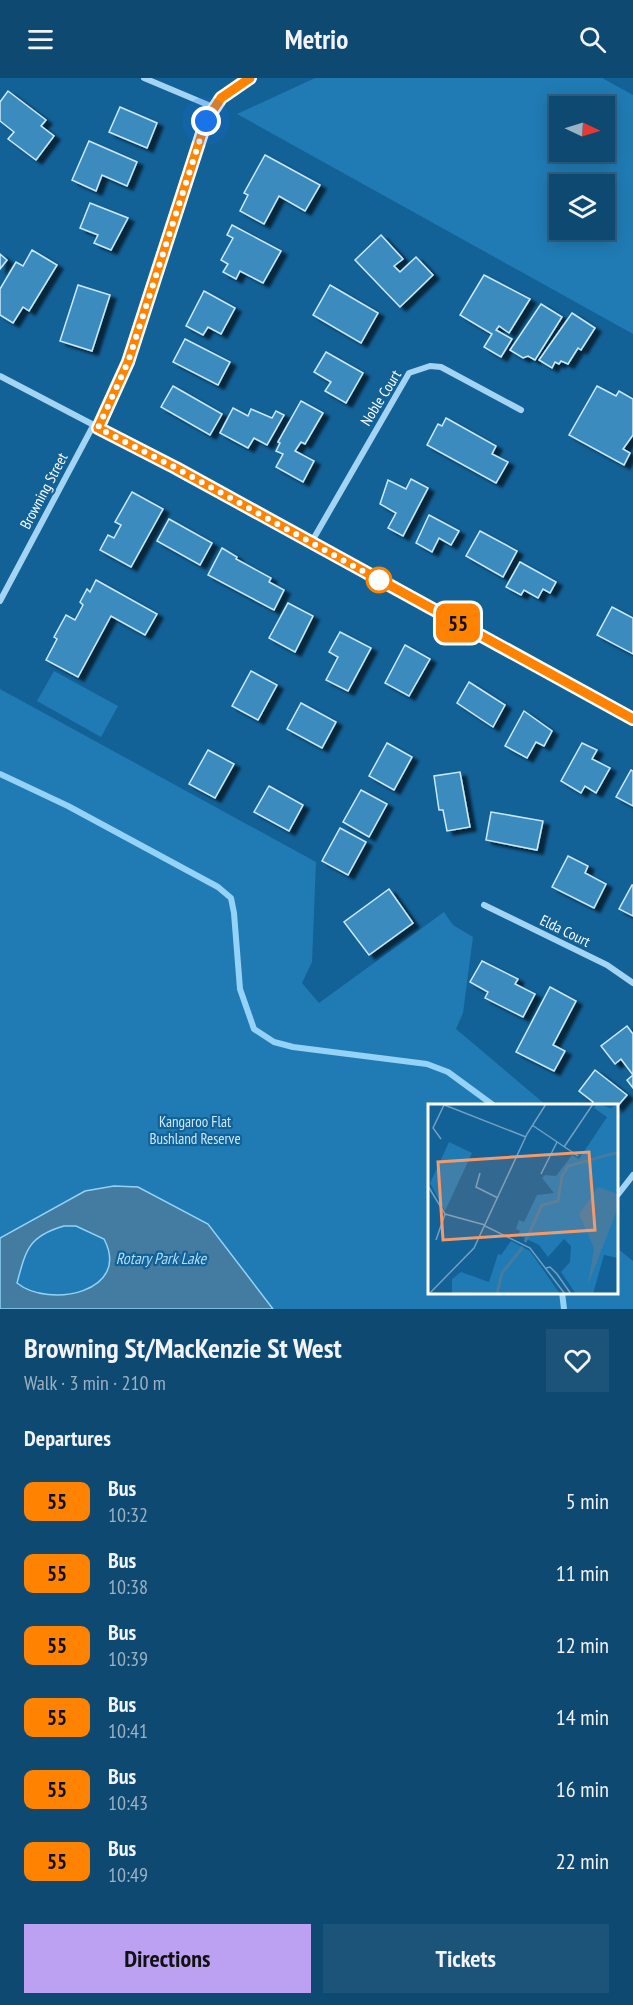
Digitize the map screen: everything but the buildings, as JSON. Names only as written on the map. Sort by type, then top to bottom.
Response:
[{"type":"street","points":[[144,78],[213,107]]},
{"type":"street","name":"Browning Street","points":[[0,601],[96,427],[125,369],[201,133],[213,107],[234,87],[250,78]]},
{"type":"street","name":"Noble Court","points":[[311,543],[409,373],[430,366],[441,367],[521,410]]},
{"type":"street","points":[[0,376],[633,719]]},
{"type":"street","name":"Elda Court","points":[[483,905],[607,965],[633,983]]},
{"type":"street","points":[[618,1194],[633,1175]]},
{"type":"green space","points":[[315,78],[602,78],[633,95],[633,334],[237,114]]},
{"type":"green space","points":[[54,671],[118,706],[101,737],[37,701]]},
{"type":"green space","name":"Kangaroo Flat Bushland Reserve","points":[[0,689],[316,862],[312,962],[302,983],[319,1003],[444,912],[453,925],[473,937],[463,1013],[456,1029],[545,1104],[428,1104],[428,1294],[618,1294],[618,1249],[633,1261],[633,1309],[0,1309]]},
{"type":"water","name":"Rotary Park Lake","points":[[114,1186],[138,1187],[208,1224],[273,1309],[0,1309],[0,1238],[85,1191]],"holes":[[[64,1226],[76,1226],[104,1239],[110,1257],[107,1272],[97,1283],[83,1291],[48,1295],[31,1291],[17,1283],[23,1261],[36,1239]]]},
{"type":"waterway","points":[[0,774],[68,806],[218,887],[231,898],[240,989],[254,1029],[274,1042],[293,1047],[427,1064],[448,1072],[492,1104]]},
{"type":"waterway","points":[[562,1294],[564,1309]]},
{"type":"bus line","name":"55","points":[[250,78],[221,98],[206,121],[128,362],[98,428],[176,468],[633,719]]},
{"type":"route","points":[[206,121],[128,362],[98,428],[176,468],[379,580]]}]
